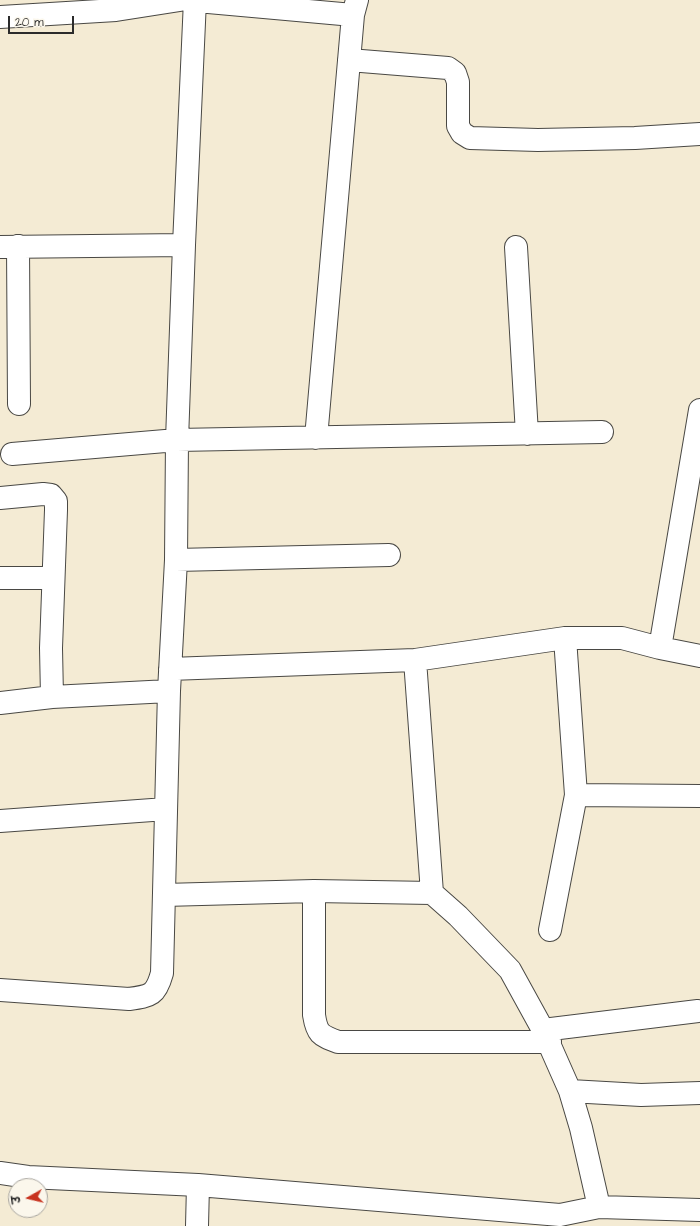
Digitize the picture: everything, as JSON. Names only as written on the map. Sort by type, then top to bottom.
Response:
[{"type":"street","points":[[0,17],[180,0]]},
{"type":"street","points":[[186,0],[282,9],[355,7],[316,438]]},
{"type":"street","points":[[0,990],[129,1000],[148,997],[159,985],[162,972],[169,691],[176,560],[177,440],[195,0]]},
{"type":"street","points":[[349,60],[448,68],[455,73],[458,82],[458,126],[462,133],[470,138],[546,140],[635,138],[700,134]]},
{"type":"street","points":[[19,404],[9,247],[184,245]]},
{"type":"street","points":[[516,247],[527,434]]},
{"type":"street","points":[[660,648],[700,410]]},
{"type":"street","points":[[12,454],[177,440],[602,432]]},
{"type":"street","points":[[0,498],[43,494],[51,495],[56,501],[56,544],[53,578],[51,648],[52,696]]},
{"type":"street","points":[[176,560],[389,555]]},
{"type":"street","points":[[0,578],[53,578]]},
{"type":"street","points":[[550,930],[576,795],[565,638]]},
{"type":"street","points":[[170,669],[415,660],[565,638],[622,638],[700,656]]},
{"type":"street","points":[[415,660],[432,893]]},
{"type":"street","points":[[0,703],[52,696],[169,691]]},
{"type":"street","points":[[576,795],[700,796]]},
{"type":"street","points":[[0,821],[166,809]]},
{"type":"street","points":[[314,891],[314,1014],[316,1029],[325,1037],[338,1042],[546,1036],[698,1011]]},
{"type":"street","points":[[164,895],[314,891],[432,893],[458,916],[510,970],[546,1036],[570,1091],[581,1128],[599,1208]]},
{"type":"street","points":[[570,1091],[642,1095],[700,1093]]},
{"type":"street","points":[[0,1172],[28,1177],[198,1185],[559,1221],[599,1208],[700,1210]]},
{"type":"street","points":[[197,1226],[198,1185]]}]
